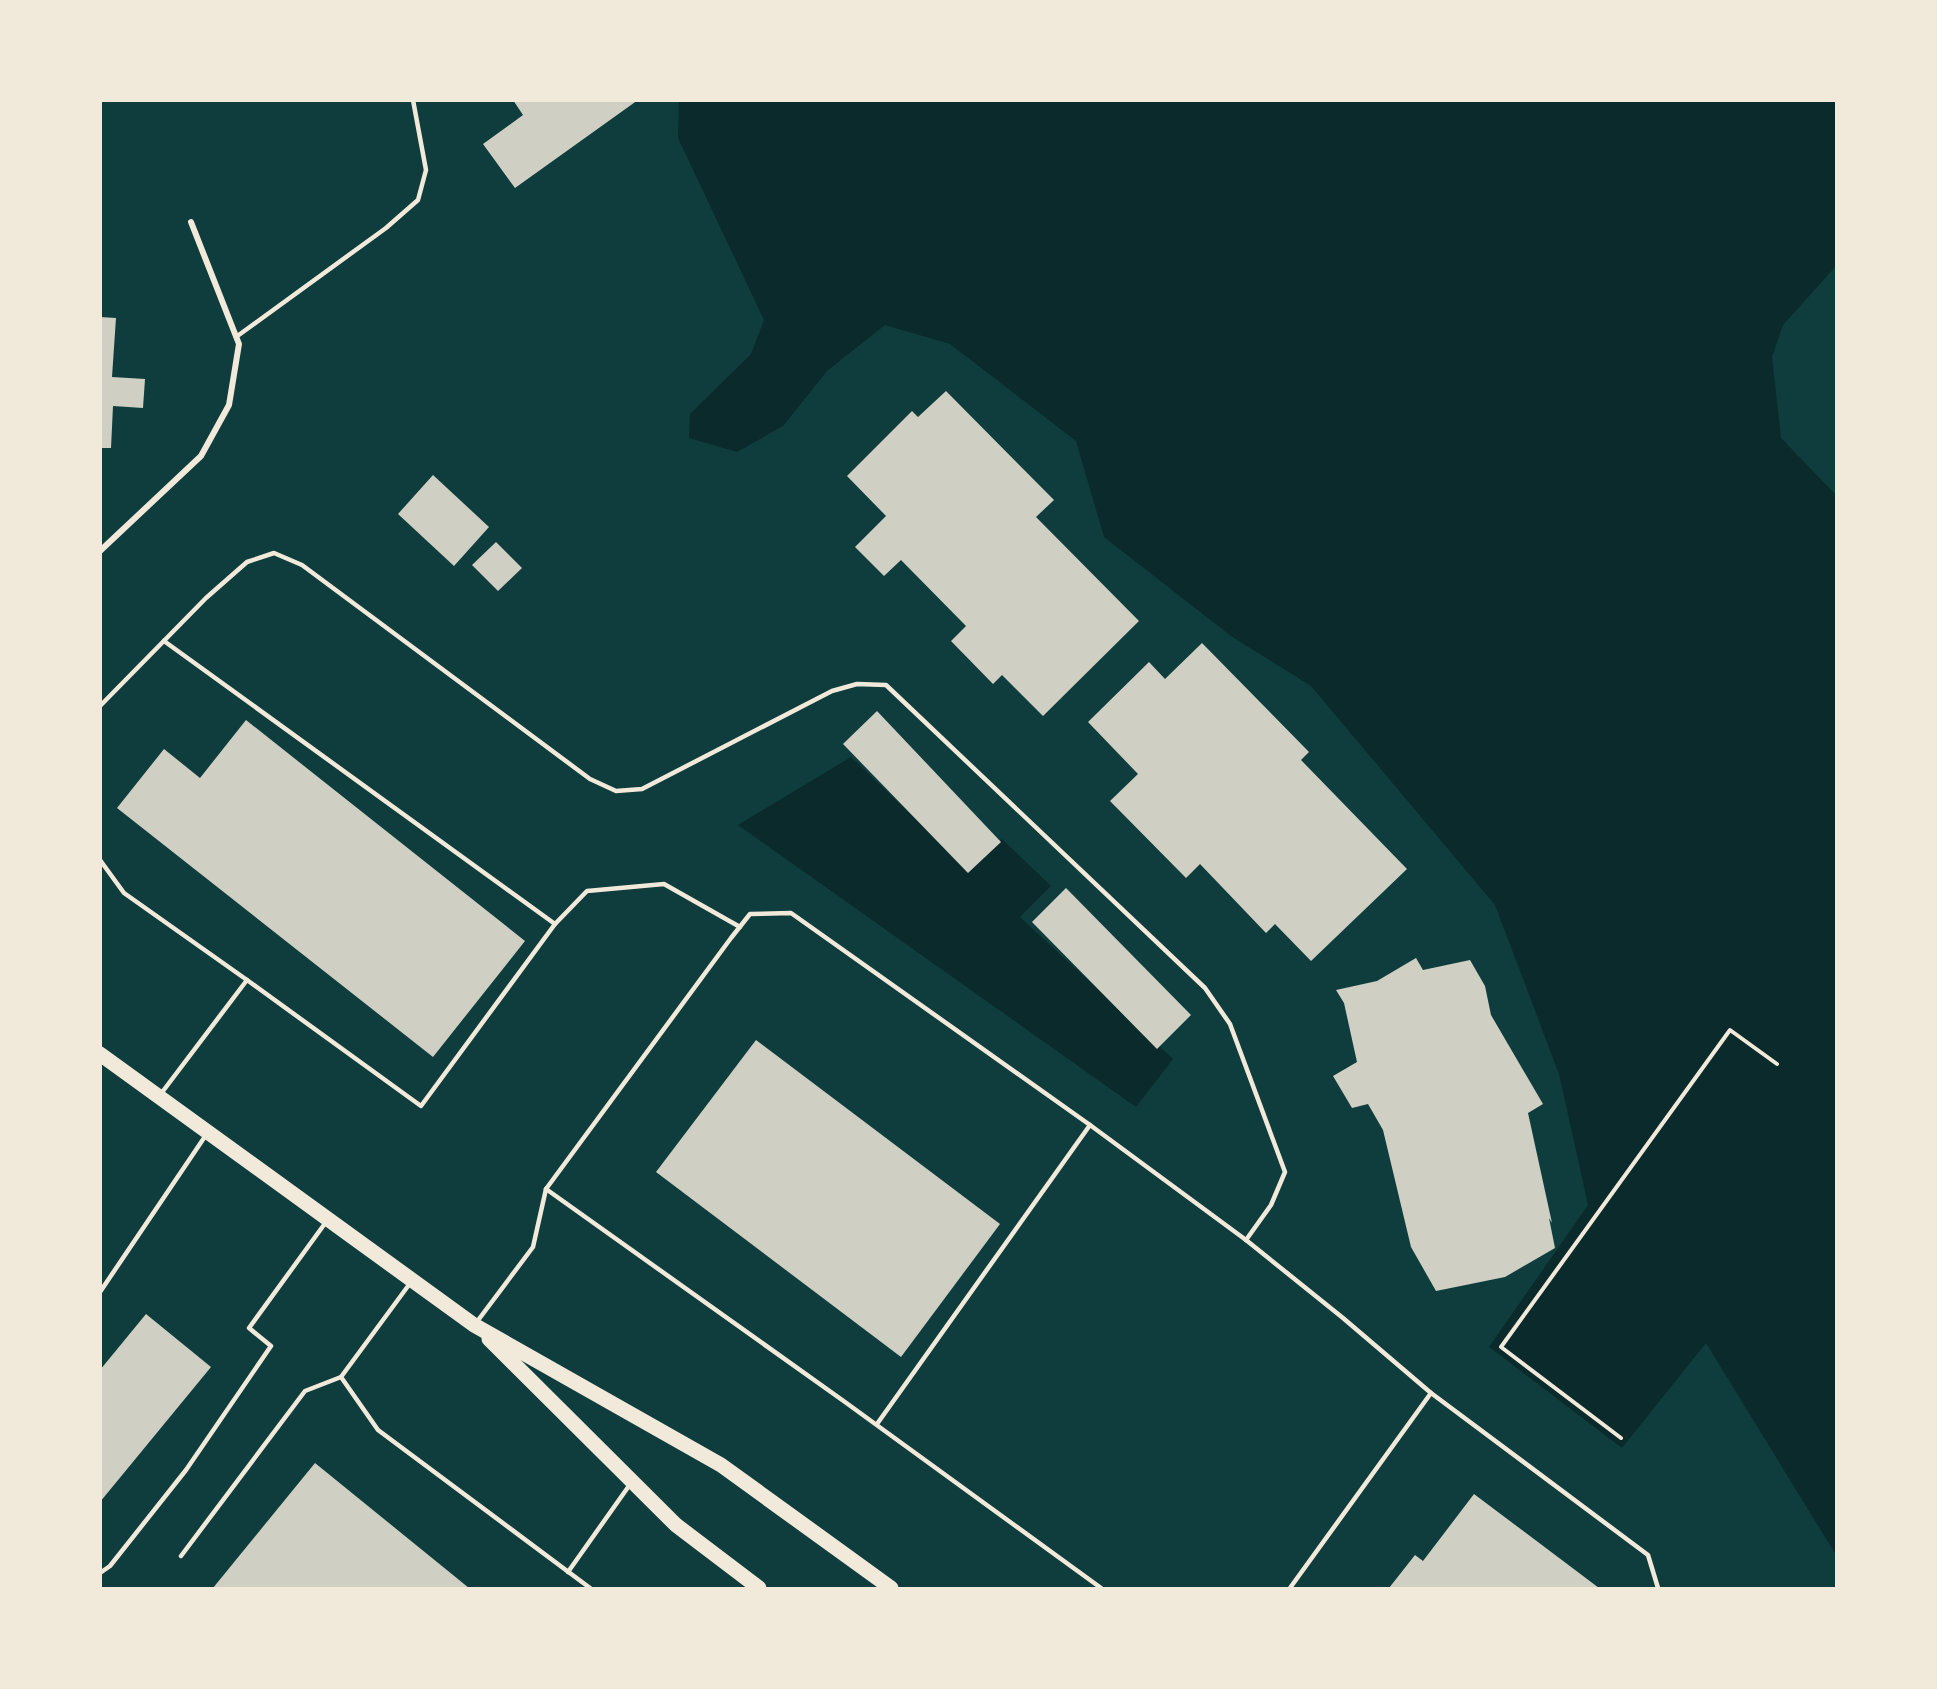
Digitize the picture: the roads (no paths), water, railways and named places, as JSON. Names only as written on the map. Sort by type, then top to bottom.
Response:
[{"type":"main road","points":[[100,1054],[474,1324],[721,1465],[891,1588]]},
{"type":"main road","points":[[474,1324],[676,1525],[758,1588]]},
{"type":"street","points":[[100,551],[201,456],[229,405],[239,344],[191,222]]},
{"type":"lane","points":[[237,337],[386,228],[418,200],[426,170],[412,100]]},
{"type":"lane","points":[[100,706],[206,598],[247,562],[274,553],[302,564],[590,779],[616,791],[642,789],[832,692],[857,684],[886,685],[1205,988],[1230,1024],[1285,1172],[1271,1205],[1246,1240]]},
{"type":"lane","points":[[164,641],[555,924]]},
{"type":"lane","points":[[100,860],[124,893],[421,1106],[555,924],[587,891],[664,884],[740,927]]},
{"type":"lane","points":[[474,1324],[533,1247],[546,1189],[750,914],[791,913],[1090,1125],[1246,1240],[1431,1393],[1648,1555],[1658,1588]]},
{"type":"lane","points":[[158,1097],[247,980]]},
{"type":"lane","points":[[877,1424],[1090,1125]]},
{"type":"lane","points":[[100,1292],[208,1133]]},
{"type":"lane","points":[[546,1189],[877,1424],[1101,1588]]},
{"type":"lane","points":[[100,1573],[110,1566],[186,1470],[271,1346],[249,1328],[327,1219]]},
{"type":"lane","points":[[181,1556],[305,1390],[341,1377],[412,1280]]},
{"type":"lane","points":[[341,1377],[378,1430],[590,1588]]},
{"type":"lane","points":[[1290,1588],[1431,1393]]},
{"type":"lane","points":[[568,1572],[632,1481]]},
{"type":"water","points":[[679,100],[1836,101],[1836,266],[1783,325],[1772,357],[1781,438],[1836,495],[1836,1555],[1706,1343],[1622,1448],[1489,1347],[1588,1205],[1559,1074],[1495,905],[1311,686],[1231,636],[1104,537],[1076,441],[950,344],[885,325],[827,371],[783,426],[737,452],[689,438],[690,414],[751,354],[764,320],[678,138]]},
{"type":"water","points":[[851,757],[970,871],[1002,839],[1051,886],[1020,917],[1173,1059],[1136,1107],[738,825]]}]
